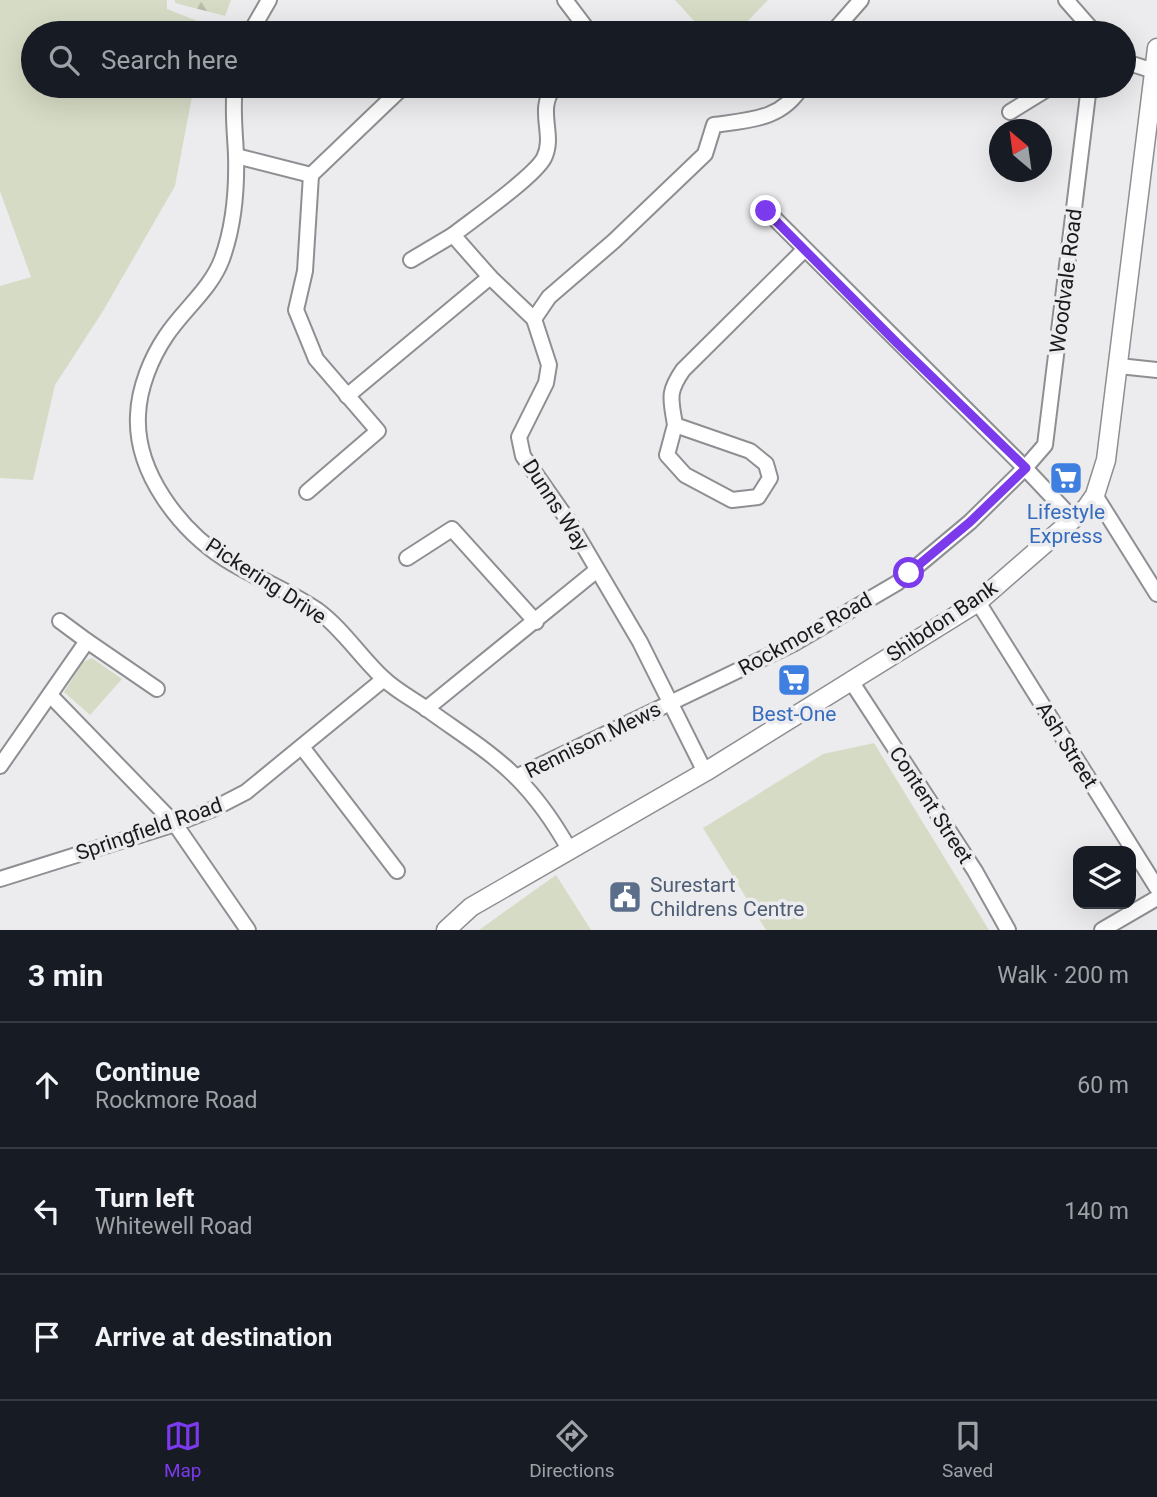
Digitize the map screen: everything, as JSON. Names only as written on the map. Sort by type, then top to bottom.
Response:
[{"type":"street","points":[[257,21],[269,0]]},
{"type":"street","points":[[565,0],[581,21]]},
{"type":"street","points":[[843,21],[862,0]]},
{"type":"street","points":[[1066,0],[1084,21]]},
{"type":"street","name":"Shibdon Bank","points":[[446,930],[471,906],[705,772],[978,602],[1074,520],[1095,495],[1106,460],[1157,48]]},
{"type":"street","points":[[1136,65],[1155,72]]},
{"type":"street","name":"Pickering Drive","points":[[234,98],[235,192],[231,226],[221,262],[189,309],[166,335],[148,370],[138,415],[142,452],[155,484],[200,540],[225,559],[318,611],[384,680],[516,777],[557,828],[569,849]]},
{"type":"street","points":[[307,492],[378,431],[316,359],[296,310],[305,271],[311,175],[391,98]]},
{"type":"street","points":[[411,260],[453,235],[532,172],[544,159],[548,140],[545,105],[549,98]]},
{"type":"street","points":[[453,235],[490,277],[534,319],[549,297],[614,241],[705,154],[714,125],[764,118],[786,105],[792,98]]},
{"type":"street","points":[[1010,112],[1033,98]]},
{"type":"street","name":"Woodvale Road","points":[[1026,468],[1045,445],[1088,98]]},
{"type":"street","points":[[236,156],[311,175]]},
{"type":"street","points":[[766,211],[1026,468],[1074,520]]},
{"type":"street","points":[[675,425],[750,452],[766,464],[770,478],[758,497],[732,500],[685,475],[667,455],[675,425],[672,385],[682,370],[804,250]]},
{"type":"street","points":[[347,396],[490,277]]},
{"type":"street","name":"Dunns Way","points":[[534,319],[549,366],[546,383],[519,437],[523,456],[570,523],[640,642],[705,772]]},
{"type":"street","points":[[1119,366],[1157,370]]},
{"type":"street","name":"Rockmore Road","points":[[670,704],[793,645],[897,583],[970,522],[1026,468]]},
{"type":"street","points":[[1095,495],[1157,594]]},
{"type":"street","points":[[407,558],[452,529],[536,622]]},
{"type":"street","points":[[426,709],[597,570]]},
{"type":"street","name":"Ash Street","points":[[978,602],[1157,888]]},
{"type":"street","points":[[60,621],[157,689]]},
{"type":"street","points":[[0,766],[88,641]]},
{"type":"street","name":"Springfield Road","points":[[0,878],[175,824],[246,792],[384,680]]},
{"type":"street","name":"Content Street","points":[[851,681],[975,872],[1008,930]]},
{"type":"street","points":[[50,695],[175,824],[248,930]]},
{"type":"street","name":"Rennison Mews","points":[[516,777],[670,704]]},
{"type":"street","points":[[302,747],[397,871]]},
{"type":"street","points":[[1102,930],[1157,898]]},
{"type":"green space","points":[[0,0],[167,0],[167,9],[197,21],[21,21],[21,98],[192,98],[175,186],[103,311],[55,385],[33,480],[0,478],[0,286],[31,277],[0,191]]},
{"type":"green space","points":[[175,0],[231,0],[225,16],[175,3]]},
{"type":"green space","points":[[675,0],[768,0],[748,21],[694,21]]},
{"type":"green space","points":[[92,658],[122,679],[90,715],[64,692],[83,662]]},
{"type":"green space","points":[[874,743],[989,930],[766,930],[703,828],[823,754]]},
{"type":"green space","points":[[556,875],[591,930],[479,930]]},
{"type":"place","name":"Lifestyle Express","points":[[1066,478]]},
{"type":"place","name":"Best-One","points":[[794,680]]},
{"type":"place","name":"Surestart Childrens Centre","points":[[625,897]]},
{"type":"route","points":[[766,211],[1026,468],[970,522],[909,573]]}]
